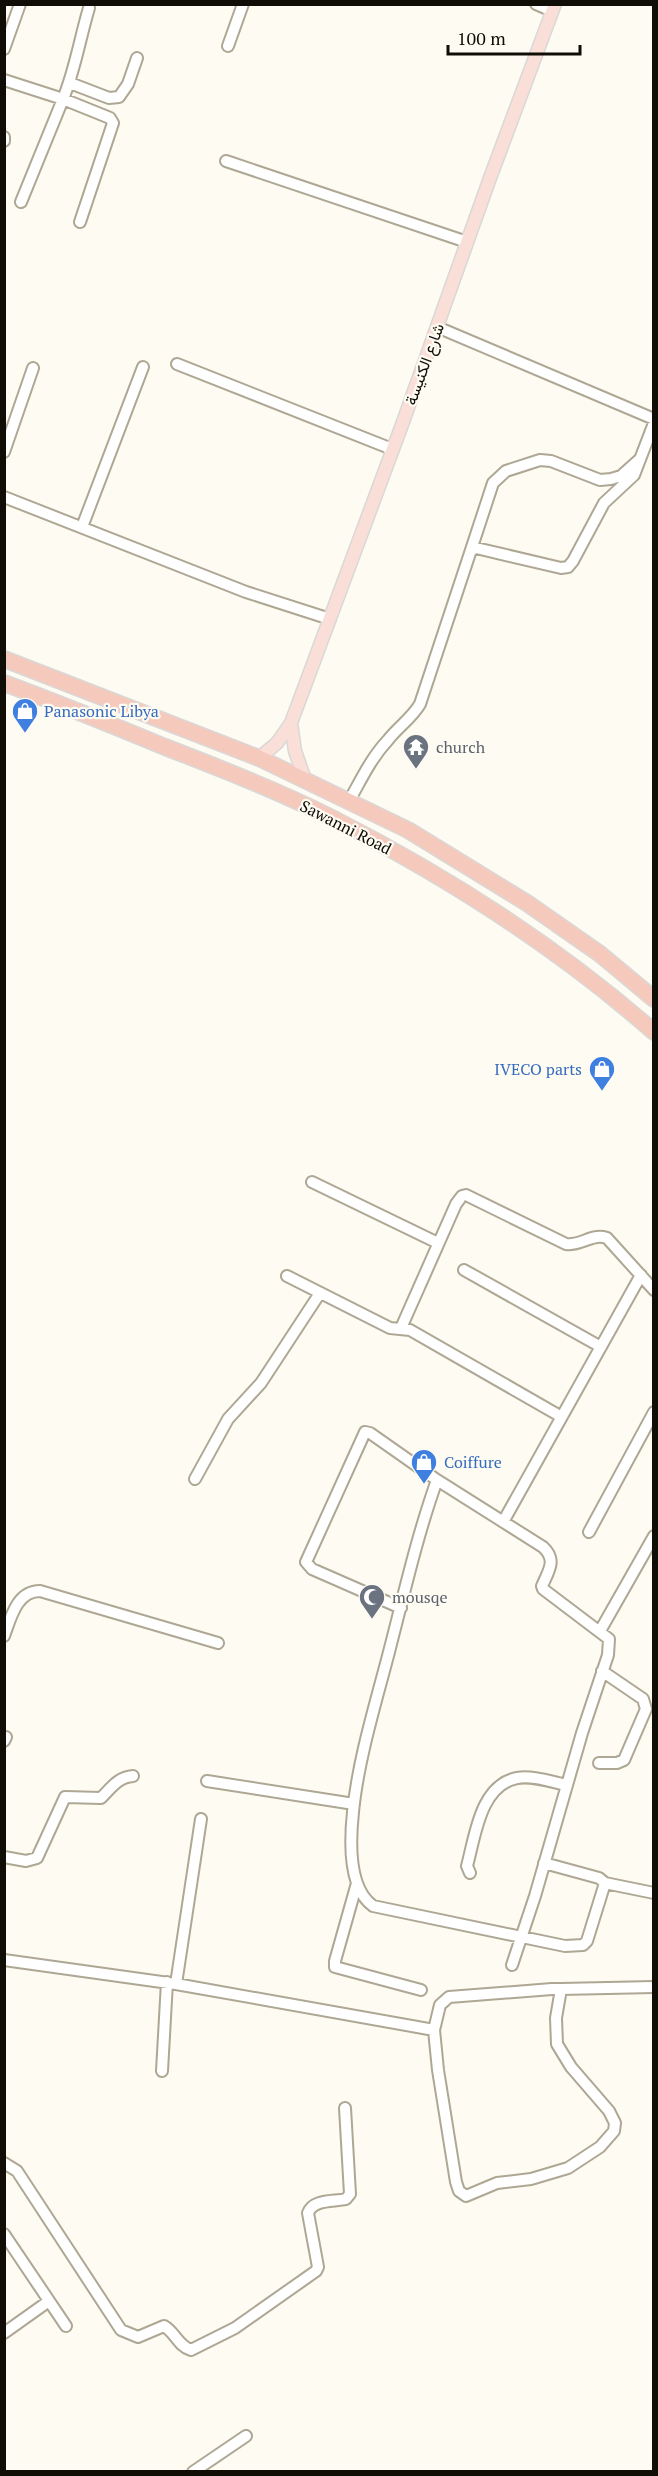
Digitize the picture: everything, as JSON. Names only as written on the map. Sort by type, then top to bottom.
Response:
[{"type":"highway","name":"Sawanni Road","points":[[4,659],[259,758],[408,830],[498,884],[600,954],[654,999]]},
{"type":"highway","name":"Sawanni Road","points":[[4,683],[263,786],[332,818],[419,865],[506,918],[583,975],[654,1032]]},
{"type":"main road","name":"شارع الكنيسة","points":[[259,758],[277,742],[291,723],[554,8]]},
{"type":"main road","name":"شارع الكنيسة","points":[[291,723],[295,751],[305,780]]},
{"type":"street","points":[[4,50],[20,4]]},
{"type":"street","points":[[228,46],[243,4]]},
{"type":"street","points":[[536,4],[554,8]]},
{"type":"street","points":[[21,202],[70,83],[78,43],[89,8]]},
{"type":"street","points":[[70,83],[109,98],[119,97],[128,84],[137,58]]},
{"type":"street","points":[[4,80],[63,99],[110,118],[113,123],[80,222]]},
{"type":"street","points":[[226,161],[467,242]]},
{"type":"street","points":[[437,327],[654,419]]},
{"type":"street","points":[[177,364],[392,449]]},
{"type":"street","points":[[82,527],[143,366]]},
{"type":"street","points":[[4,452],[33,368]]},
{"type":"street","points":[[471,550],[476,548],[561,568],[568,567],[604,503],[634,475],[654,423]]},
{"type":"street","points":[[349,801],[372,760],[388,739],[414,714],[420,704],[494,483],[506,471],[540,460],[551,461],[600,480],[611,479],[621,476],[641,458]]},
{"type":"street","points":[[4,497],[246,592],[330,619]]},
{"type":"street","points":[[312,1182],[438,1242]]},
{"type":"street","points":[[402,1328],[458,1200],[466,1195],[566,1244],[578,1244],[596,1236],[607,1238],[654,1290]]},
{"type":"street","points":[[464,1270],[601,1347]]},
{"type":"street","points":[[503,1522],[640,1275]]},
{"type":"street","points":[[287,1276],[390,1328],[402,1328],[560,1416]]},
{"type":"street","points":[[195,1479],[228,1419],[261,1383],[320,1293]]},
{"type":"street","points":[[590,1532],[654,1413]]},
{"type":"street","points":[[401,1608],[312,1569],[306,1562],[365,1432],[370,1433],[437,1480],[549,1552],[552,1564],[542,1586],[545,1591],[609,1639],[602,1671],[513,1965]]},
{"type":"street","points":[[437,1480],[373,1712],[354,1804],[353,1872],[361,1895],[373,1906],[565,1946],[585,1944],[589,1938],[605,1883]]},
{"type":"street","points":[[600,1631],[654,1536]]},
{"type":"street","points":[[4,1636],[8,1612],[26,1593],[40,1591],[218,1644]]},
{"type":"street","points":[[599,1763],[617,1763],[624,1760],[646,1709],[643,1698],[602,1671]]},
{"type":"street","points":[[4,1857],[26,1861],[37,1858],[64,1797],[101,1798],[118,1780],[124,1776],[133,1776]]},
{"type":"street","points":[[470,1873],[467,1866],[481,1814],[495,1790],[517,1778],[567,1785]]},
{"type":"street","points":[[207,1781],[354,1804]]},
{"type":"street","points":[[162,2071],[172,1983],[201,1819]]},
{"type":"street","points":[[544,1863],[599,1878],[605,1883],[654,1893]]},
{"type":"street","points":[[357,1883],[335,1967],[421,1990]]},
{"type":"street","points":[[4,1960],[172,1983],[434,2030]]},
{"type":"street","points":[[561,1989],[556,2018],[557,2044],[572,2067],[609,2111],[615,2123],[614,2132],[600,2147],[568,2168],[497,2184],[466,2196],[459,2191],[438,2070],[434,2030],[440,2005],[449,1997],[561,1989],[654,1987]]},
{"type":"street","points":[[4,2163],[17,2171],[121,2330],[138,2337],[164,2326],[170,2329],[186,2348],[191,2350],[235,2328],[316,2271],[318,2267],[308,2213],[310,2208],[314,2204],[346,2199],[350,2194],[345,2108]]},
{"type":"street","points":[[4,2234],[66,2326]]},
{"type":"street","points":[[4,2333],[50,2301]]},
{"type":"street","points":[[193,2472],[246,2436]]},
{"type":"place","name":"Panasonic Libya","points":[[25,734]]},
{"type":"place","name":"church","points":[[416,770]]},
{"type":"place","name":"IVECO parts","points":[[602,1092]]},
{"type":"place","name":"Coiffure","points":[[424,1485]]},
{"type":"place","name":"mousqe","points":[[372,1620]]}]
